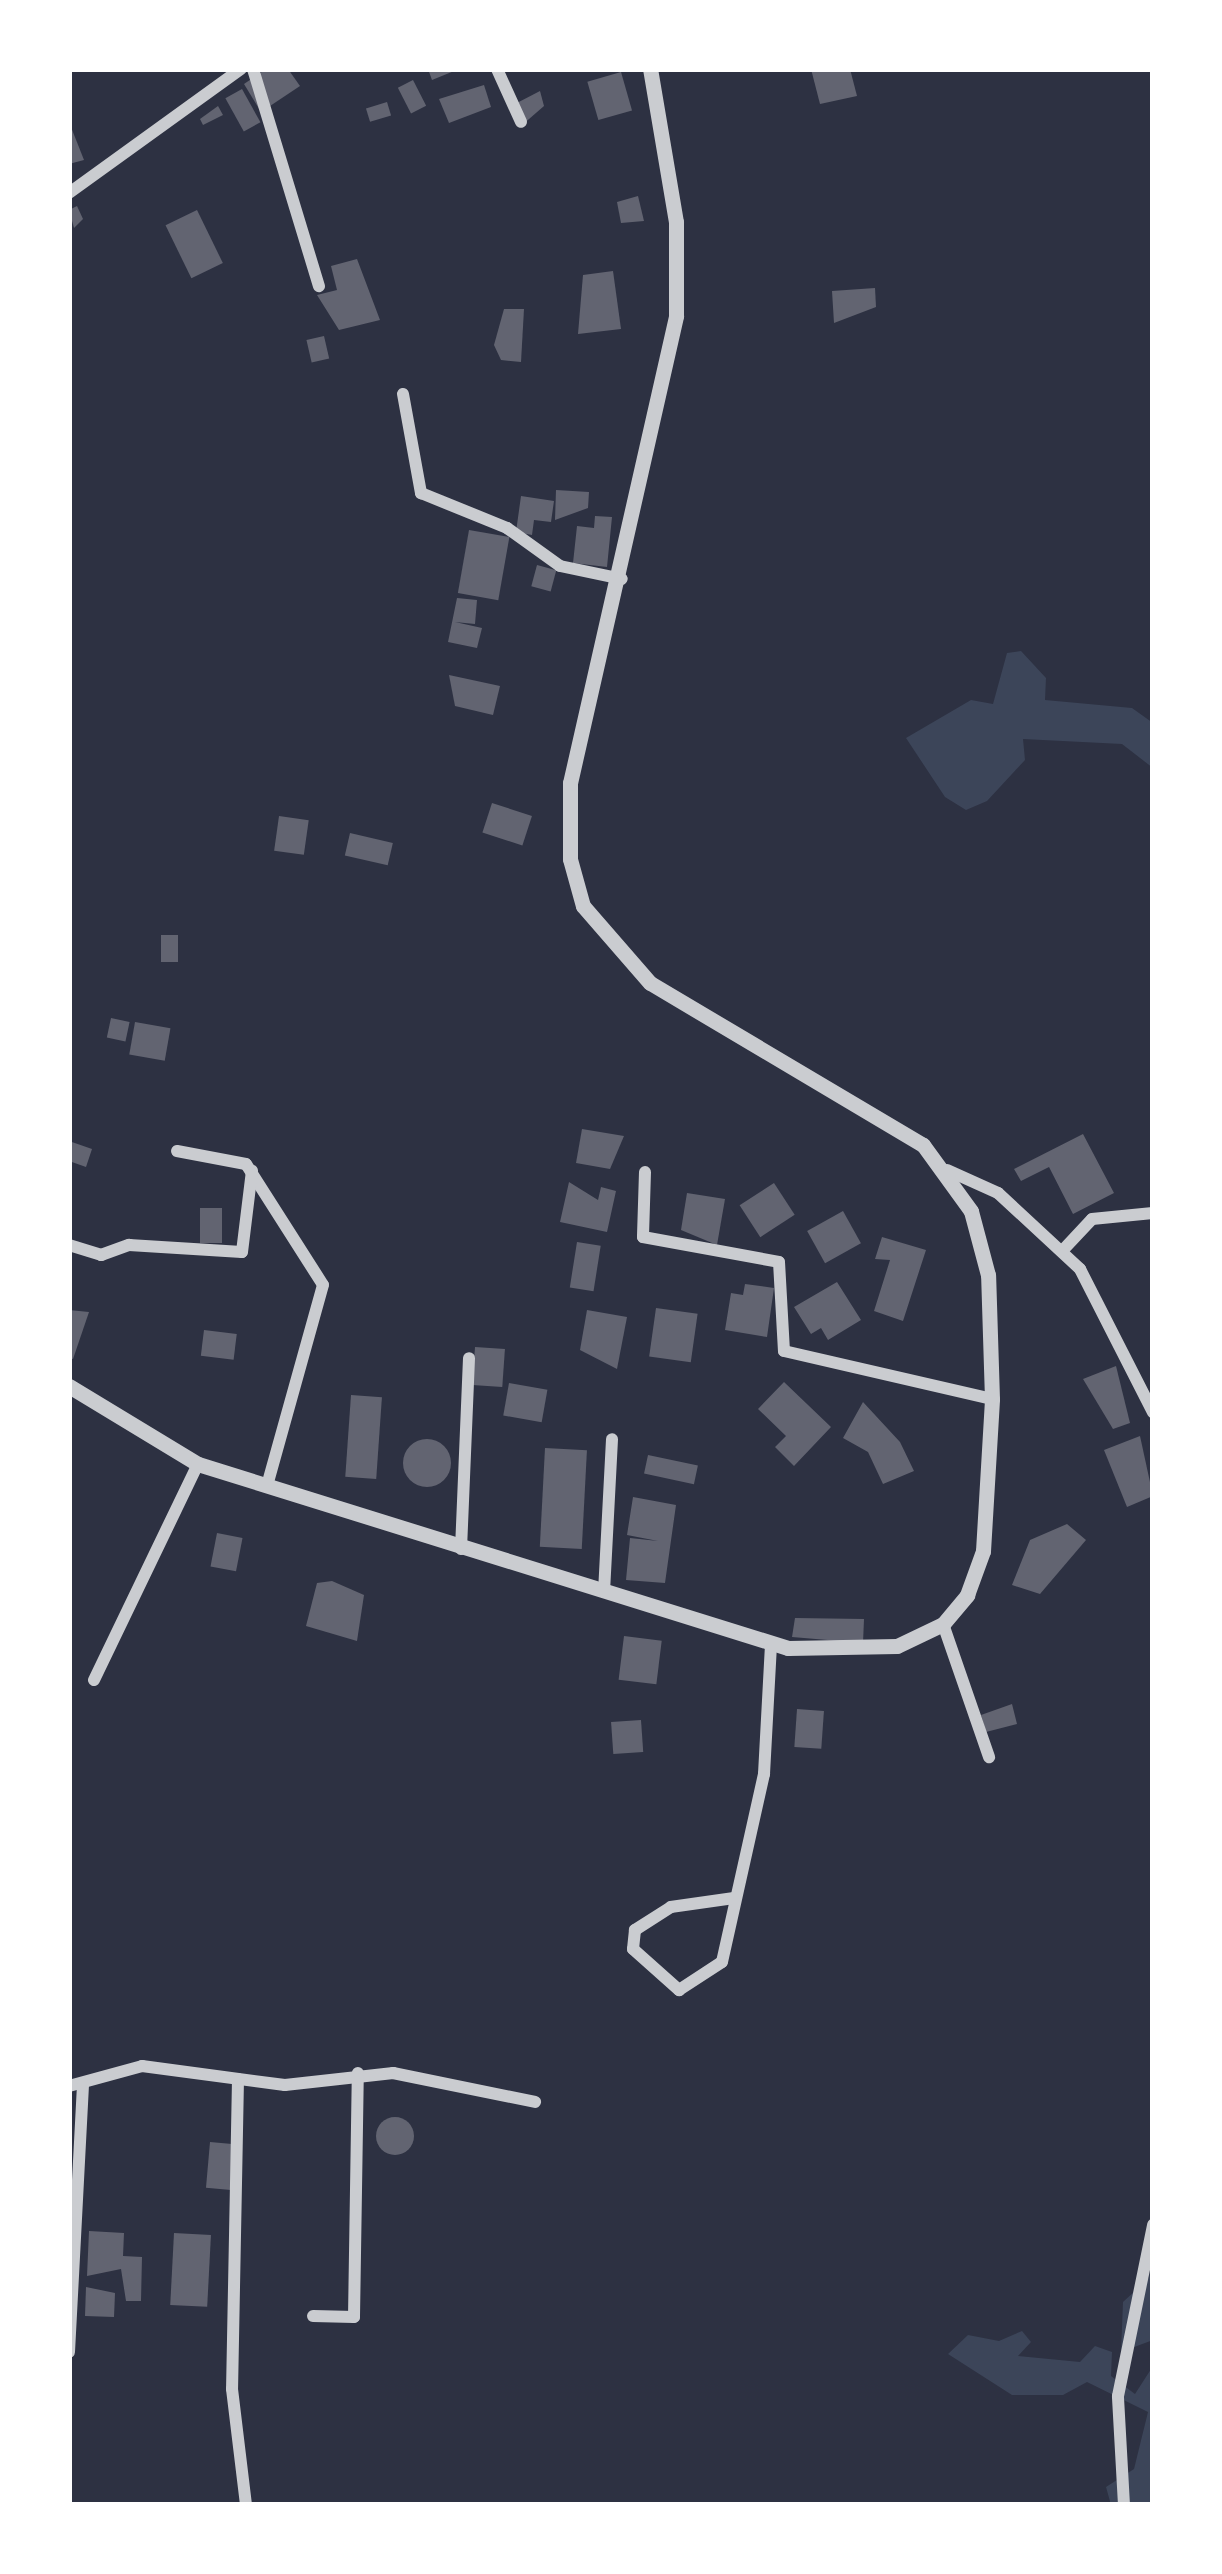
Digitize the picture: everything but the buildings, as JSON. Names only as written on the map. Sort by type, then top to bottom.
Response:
[{"type":"street","points":[[69,193],[241,69]]},
{"type":"street","points":[[253,69],[319,286]]},
{"type":"street","points":[[497,69],[520,122]]},
{"type":"street","points":[[650,69],[676,222],[676,316],[623,580],[568,799],[583,906],[622,956],[947,1171],[998,1192],[1063,1250],[1113,1317],[1153,1412]]},
{"type":"street","points":[[403,394],[422,493],[507,528],[560,566],[623,580]]},
{"type":"street","points":[[177,1151],[252,1171],[324,1301],[267,1486]]},
{"type":"street","points":[[69,1245],[101,1255],[129,1245],[242,1252],[252,1171]]},
{"type":"street","points":[[69,1386],[198,1464],[461,1551],[771,1644],[852,1654],[943,1624],[983,1551],[992,1399],[984,1245],[947,1171]]},
{"type":"street","points":[[645,1172],[643,1237],[779,1262],[784,1351],[992,1399]]},
{"type":"street","points":[[1063,1250],[1092,1219],[1153,1213]]},
{"type":"street","points":[[461,1551],[469,1358]]},
{"type":"street","points":[[604,1592],[612,1439]]},
{"type":"street","points":[[94,1680],[198,1464]]},
{"type":"street","points":[[943,1624],[989,1757]]},
{"type":"street","points":[[734,1898],[671,1907],[634,1930],[633,1949],[671,1986],[689,1987],[722,1962],[764,1774],[771,1644]]},
{"type":"street","points":[[69,2352],[76,2085],[142,2066],[238,2079],[358,2074],[535,2102]]},
{"type":"street","points":[[313,2316],[354,2317],[358,2074]]},
{"type":"street","points":[[238,2079],[232,2389],[246,2505]]},
{"type":"street","points":[[1124,2505],[1118,2396],[1153,2225]]},
{"type":"shaded area","points":[[1021,651],[1046,678],[1045,700],[1132,708],[1153,723],[1153,768],[1122,744],[1023,739],[1025,760],[987,801],[966,810],[945,797],[906,738],[971,700],[993,704],[1007,653]]},
{"type":"shaded area","points":[[1153,2251],[1153,2340],[1121,2352],[1123,2302],[1149,2278]]},
{"type":"shaded area","points":[[1022,2331],[1031,2342],[1018,2356],[1080,2362],[1095,2346],[1112,2352],[1111,2376],[1135,2394],[1153,2366],[1153,2505],[1111,2505],[1106,2487],[1134,2469],[1148,2412],[1087,2382],[1063,2395],[1012,2395],[948,2354],[968,2335],[999,2341]]}]
